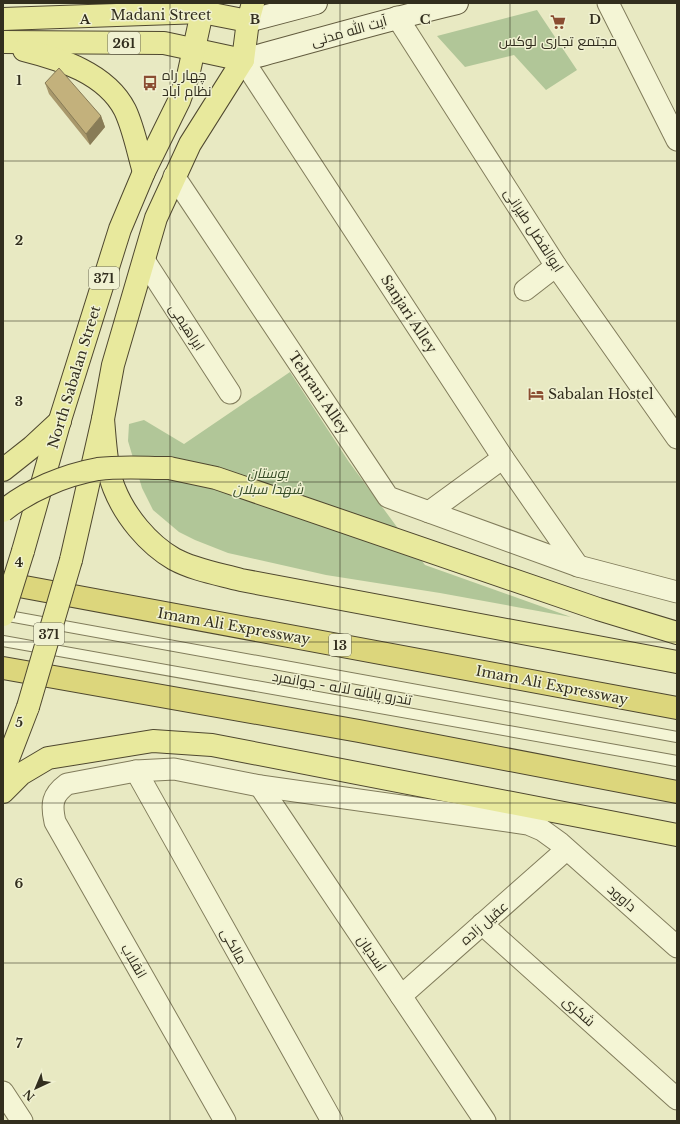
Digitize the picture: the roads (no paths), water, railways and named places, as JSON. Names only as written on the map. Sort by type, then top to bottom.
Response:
[{"type":"highway","name":"Imam Ali Expressway","points":[[3,583],[677,708]]},
{"type":"highway","points":[[3,668],[359,731],[677,792]]},
{"type":"main road","name":"Madani Street","points":[[3,19],[203,8],[250,12],[316,3]]},
{"type":"main road","name":"آیت الله مدنی","points":[[243,60],[354,31],[397,17],[457,3]]},
{"type":"main road","name":"North Sabalan Street","points":[[3,615],[23,551],[60,420],[120,230],[144,172],[179,101],[188,76],[203,8]]},
{"type":"main road","name":"371","points":[[3,772],[28,707],[70,560],[103,418],[113,365],[128,308],[156,218],[190,144],[243,60],[250,12]]},
{"type":"main road","name":"Madani Street","points":[[3,43],[164,43],[193,48],[243,60]]},
{"type":"main road","points":[[3,43],[66,63],[106,86],[124,109],[144,172]]},
{"type":"main road","points":[[103,418],[105,446],[113,487],[128,514],[150,541],[174,559],[203,570],[241,580],[677,662]]},
{"type":"main road","points":[[3,470],[32,447],[60,420]]},
{"type":"main road","points":[[3,511],[29,493],[62,479],[97,470],[126,467],[169,468],[216,478],[598,609],[677,633]]},
{"type":"main road","points":[[3,792],[21,774],[48,758],[153,741],[212,745],[677,835]]},
{"type":"street","points":[[608,3],[677,140]]},
{"type":"street","name":"ابوالفضل طیرانی","points":[[397,17],[556,266],[677,438]]},
{"type":"street","name":"Sanjari Alley","points":[[243,60],[503,458],[578,566]]},
{"type":"street","name":"Tehrani Alley","points":[[174,176],[388,497],[578,566],[677,592]]},
{"type":"street","name":"ابراهیمی","points":[[144,260],[230,393]]},
{"type":"street","points":[[525,290],[556,266]]},
{"type":"street","points":[[429,512],[503,458]]},
{"type":"street","name":"داوود","points":[[54,799],[61,788],[67,784],[136,771],[174,769],[260,786],[528,824],[542,830],[677,947]]},
{"type":"street","name":"مالکی","points":[[136,771],[332,1121]]},
{"type":"street","name":"اسدیان","points":[[260,786],[485,1121]]},
{"type":"street","name":"انقلاب","points":[[54,799],[52,807],[55,822],[225,1121]]},
{"type":"street","name":"عقیل زاده","points":[[401,996],[566,850]]},
{"type":"street","name":"شکری","points":[[482,924],[677,1098]]},
{"type":"street","points":[[3,1092],[22,1121]]},
{"type":"lane","points":[[3,615],[677,737]]},
{"type":"lane","name":"تندرو پایانه لاله - جوانمرد","points":[[3,641],[677,761]]},
{"type":"place","name":"مجتمع تجاری لوکس","points":[[558,22]]},
{"type":"place","name":"چهار راه نظام آباد","points":[[150,83]]},
{"type":"place","name":"Sabalan Hostel","points":[[536,394]]},
{"type":"park label","name":"بوستان شهدا سبلان","points":[[268,482]]}]
